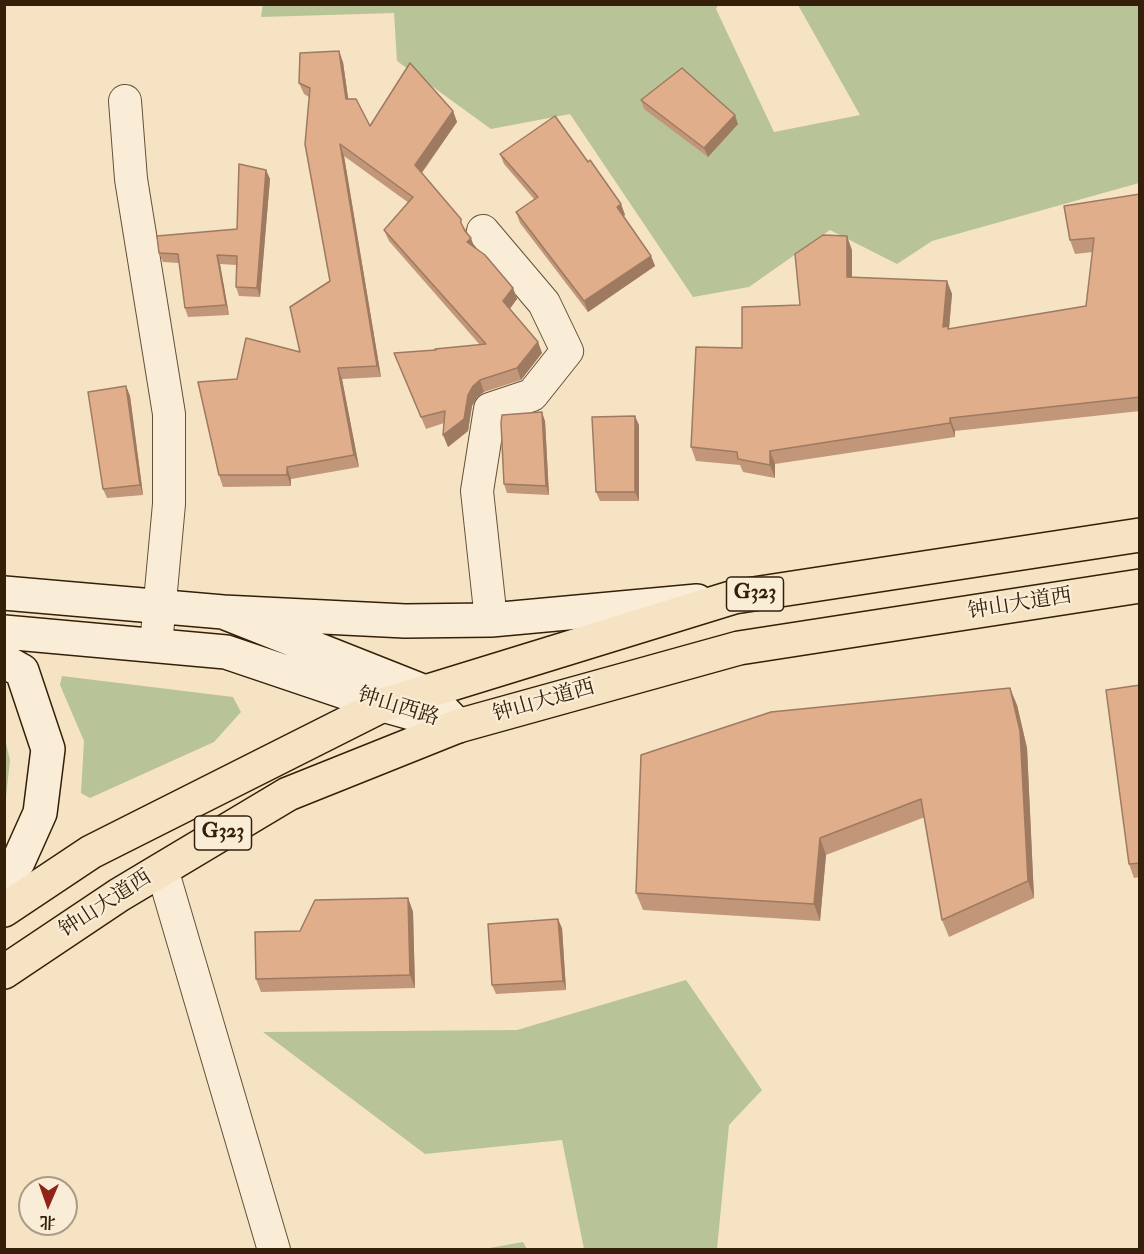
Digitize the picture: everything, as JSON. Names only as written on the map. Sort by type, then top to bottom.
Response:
[{"type":"highway","name":"钟山大道西","points":[[4,910],[91,852],[383,705],[734,597],[1140,535]]},
{"type":"highway","name":"钟山大道西","points":[[4,972],[118,895],[288,794],[458,726],[739,648],[1140,586]]},
{"type":"main road","name":"钟山西路","points":[[4,593],[223,612],[425,692],[458,726]]},
{"type":"main road","points":[[223,612],[405,621],[491,620],[734,597]]},
{"type":"main road","name":"钟山西路","points":[[4,632],[226,651],[383,705],[458,726]]},
{"type":"main road","points":[[4,661],[22,671],[48,749],[40,813],[18,862],[4,880]]},
{"type":"street","points":[[124,101],[131,179],[169,414],[169,504],[156,645]]},
{"type":"street","points":[[483,231],[544,303],[567,351],[532,395],[490,409],[477,491],[491,620]]},
{"type":"street","points":[[162,869],[274,1250]]},
{"type":"green space","points":[[263,4],[718,5],[716,9],[774,132],[860,115],[798,5],[1139,5],[1139,183],[932,241],[897,264],[830,230],[749,287],[693,297],[570,114],[491,129],[397,61],[394,13],[261,17]]},
{"type":"green space","points":[[62,676],[233,697],[241,712],[214,742],[90,798],[81,793],[84,741],[60,685]]},
{"type":"green space","points":[[4,739],[10,760],[5,807]]},
{"type":"green space","points":[[686,980],[762,1090],[729,1125],[717,1249],[584,1249],[562,1140],[425,1154],[263,1032],[517,1030]]},
{"type":"green space","points":[[523,1242],[527,1249],[484,1249]]},
{"type":"building","points":[[339,51],[346,99],[356,99],[370,126],[410,63],[453,111],[415,165],[461,219],[465,231],[471,238],[467,242],[485,255],[513,288],[503,301],[538,342],[517,368],[480,380],[473,386],[468,395],[464,419],[443,435],[445,411],[421,417],[394,353],[486,344],[384,230],[413,197],[340,144],[377,366],[338,368],[354,455],[287,467],[287,475],[219,475],[198,382],[237,379],[246,338],[300,352],[290,307],[330,281],[305,144],[310,88],[299,83],[300,53]]},
{"type":"building","points":[[682,68],[735,115],[704,148],[641,100]]},
{"type":"building","points":[[555,116],[621,204],[617,207],[651,256],[584,301],[516,212],[538,197],[500,154]]},
{"type":"building","points":[[239,164],[266,170],[257,288],[236,287],[237,256],[217,255],[226,305],[185,308],[178,254],[159,253],[157,236],[237,229]]},
{"type":"building","points":[[1140,194],[1140,397],[950,418],[950,423],[770,451],[770,465],[738,459],[737,452],[691,447],[696,347],[742,348],[742,307],[800,305],[795,254],[823,235],[847,236],[847,277],[947,281],[943,327],[948,326],[948,329],[1086,306],[1094,238],[1070,240],[1064,206]]},
{"type":"building","points":[[126,386],[140,485],[103,489],[88,392]]},
{"type":"building","points":[[542,412],[546,486],[504,484],[502,415]]},
{"type":"building","points":[[635,416],[635,492],[596,492],[592,417]]},
{"type":"building","points":[[1140,685],[1140,863],[1129,864],[1106,690]]},
{"type":"building","points":[[1010,688],[1020,731],[1028,881],[942,920],[921,799],[820,838],[814,904],[636,893],[641,755],[771,712]]},
{"type":"building","points":[[408,898],[410,975],[256,979],[255,932],[300,931],[315,900]]},
{"type":"building","points":[[558,919],[563,981],[492,985],[488,924]]}]
